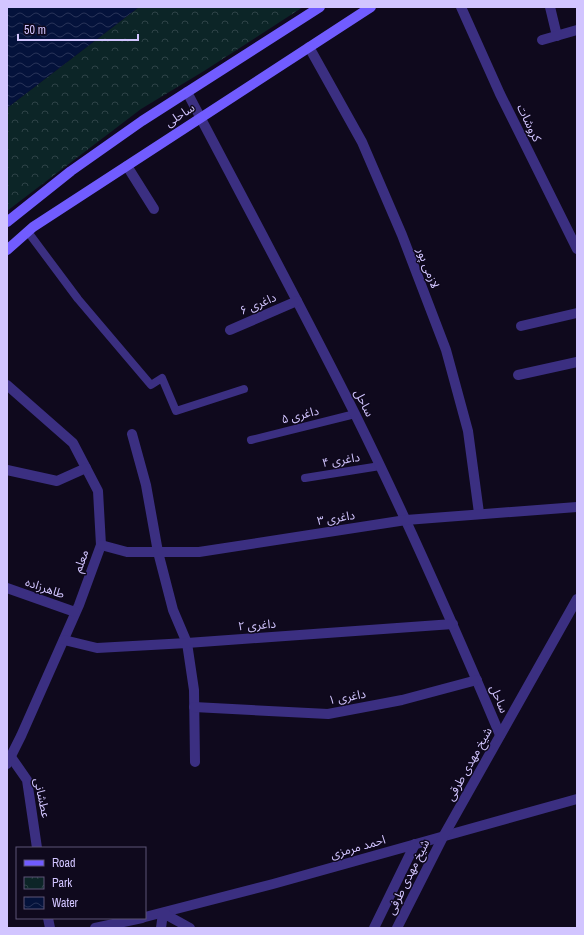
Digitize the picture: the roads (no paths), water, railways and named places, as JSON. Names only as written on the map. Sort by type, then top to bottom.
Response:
[{"type":"main road","name":"ساحلی","points":[[7,222],[71,171],[187,92],[320,7]]},
{"type":"main road","name":"ساحلی","points":[[7,250],[28,232],[126,166],[371,7]]},
{"type":"street","name":"کروشات","points":[[461,7],[500,94],[577,249]]},
{"type":"street","points":[[550,7],[557,36]]},
{"type":"street","points":[[542,40],[577,30]]},
{"type":"street","name":"لازمی پور","points":[[309,46],[362,142],[402,235],[446,350],[468,431],[479,513]]},
{"type":"street","name":"ساحل","points":[[187,92],[355,414],[406,520],[453,624],[500,734]]},
{"type":"street","points":[[126,166],[154,209]]},
{"type":"street","name":"داغری ۶","points":[[230,330],[297,301]]},
{"type":"street","points":[[521,326],[577,313]]},
{"type":"street","points":[[518,375],[577,362]]},
{"type":"street","name":"معلم","points":[[7,385],[73,444],[98,491],[101,545],[64,640],[9,760]]},
{"type":"street","points":[[132,434],[146,485],[158,552],[173,610],[187,643],[194,690],[195,762]]},
{"type":"street","points":[[7,470],[58,481],[86,468]]},
{"type":"street","name":"داغری ۳","points":[[101,545],[127,552],[199,552],[406,520],[479,513],[577,507]]},
{"type":"street","name":"طاهرزاده","points":[[7,588],[75,612]]},
{"type":"street","name":"شیخ مهدی طرقی","points":[[443,837],[500,734],[574,612],[577,599]]},
{"type":"street","name":"داغری ۲","points":[[64,640],[97,648],[453,624]]},
{"type":"street","name":"داغری ۱","points":[[194,707],[328,714],[402,700],[477,680]]},
{"type":"street","name":"عطشانی","points":[[9,760],[27,780],[38,847]]},
{"type":"street","name":"احمد مرمزی","points":[[146,917],[273,884],[577,799]]},
{"type":"street","name":"شیخ مهدی طرفی","points":[[398,928],[443,837]]},
{"type":"street","name":"شیخ مهدی طرفی","points":[[374,928],[416,844]]},
{"type":"street","points":[[161,928],[163,913],[190,928]]},
{"type":"street","points":[[95,928],[137,919]]},
{"type":"lane","points":[[28,232],[78,299],[151,385],[162,378],[176,411],[244,389]]},
{"type":"lane","name":"داغری ۵","points":[[251,440],[355,414]]},
{"type":"lane","name":"داغری ۴","points":[[305,478],[380,466]]},
{"type":"water","points":[[7,7],[139,7],[7,108]]}]
